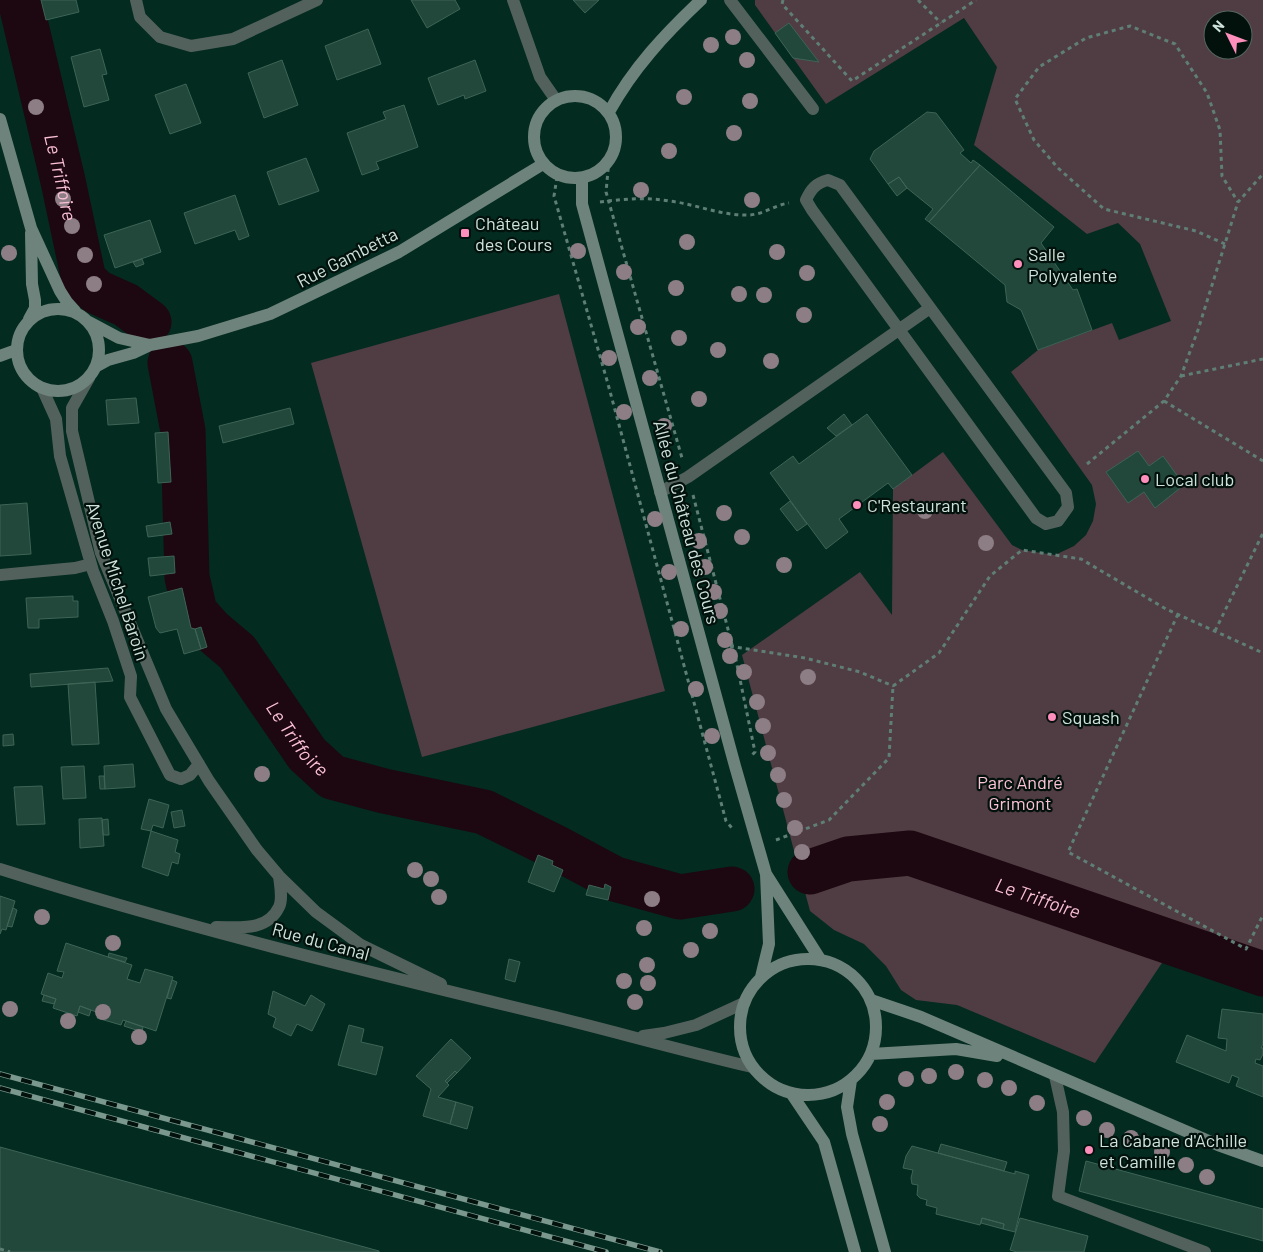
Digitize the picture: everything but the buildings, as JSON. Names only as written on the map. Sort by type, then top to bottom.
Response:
[{"type":"street","points":[[136,0],[140,17],[160,37],[191,46],[233,39],[317,0]]},
{"type":"street","points":[[513,0],[540,77],[556,100]]},
{"type":"street","points":[[609,112],[621,90],[663,37],[701,0]]},
{"type":"street","points":[[730,0],[814,109]]},
{"type":"street","points":[[579,95],[592,99],[604,106],[609,112],[615,124],[617,138],[614,153],[600,171],[591,176],[577,179],[557,174],[543,164],[536,150],[534,136],[540,115],[550,104],[565,97],[579,95]]},
{"type":"street","points":[[0,119],[31,228],[60,291],[77,313]]},
{"type":"street","name":"Rue Gambetta","points":[[97,366],[108,360],[133,353],[150,344],[198,336],[270,314],[399,252],[543,164]]},
{"type":"street","name":"Allée du Château des Cours","points":[[582,178],[582,204],[702,647],[766,874],[769,944],[761,977]]},
{"type":"street","points":[[828,180],[840,185],[930,308],[1066,493],[1068,508],[1058,521],[1046,524],[1036,518],[806,200],[810,191],[818,182],[828,180]]},
{"type":"street","points":[[28,321],[36,314],[49,309],[64,308],[77,313],[89,321],[97,334],[100,349],[97,366],[89,378],[74,388],[60,392],[42,388],[29,380],[18,361],[16,350],[18,339],[34,308],[31,228]]},
{"type":"street","points":[[660,492],[688,477],[930,308]]},
{"type":"street","name":"Rue Gambetta","points":[[89,321],[119,338],[150,344]]},
{"type":"street","points":[[0,356],[16,350]]},
{"type":"street","name":"Avenue Michel Baroin","points":[[89,378],[72,408],[72,431],[101,553],[166,708],[209,781],[257,850],[279,876],[316,912],[361,945],[465,997]]},
{"type":"street","name":"Avenue Michel Baroin","points":[[42,388],[56,419],[60,456],[91,564],[113,621],[131,676],[130,698],[170,775],[181,779],[190,775],[199,764]]},
{"type":"street","points":[[0,575],[75,568],[91,564]]},
{"type":"street","name":"Rue du Canal","points":[[0,869],[197,927],[465,997],[752,1066]]},
{"type":"street","name":"Allée du Château des Cours","points":[[766,874],[820,959]]},
{"type":"street","points":[[197,927],[247,927],[266,923],[280,907],[279,876]]},
{"type":"street","points":[[799,959],[820,959],[841,967],[859,981],[871,1000],[876,1018],[876,1036],[866,1064],[851,1080],[832,1091],[812,1095],[791,1093],[769,1083],[752,1066],[742,1047],[739,1024],[744,1002],[751,989],[761,977],[779,965],[799,959]]},
{"type":"street","points":[[871,1000],[921,1017],[1218,1145],[1263,1160]]},
{"type":"street","name":"Rue du Canal","points":[[636,1037],[664,1033],[696,1025],[744,1002]]},
{"type":"street","points":[[871,1054],[956,1048],[1016,1059]]},
{"type":"street","points":[[1055,1076],[1064,1112],[1064,1151],[1058,1196],[1205,1252]]},
{"type":"street","points":[[851,1080],[847,1107],[850,1125],[885,1252]]},
{"type":"street","points":[[791,1093],[824,1142],[855,1252]]},
{"type":"path","points":[[783,0],[782,4],[852,81],[976,0]]},
{"type":"path","points":[[918,0],[941,23]]},
{"type":"path","points":[[1225,244],[1196,230],[1104,209],[1058,168],[1034,140],[1015,99],[1039,67],[1086,38],[1130,26],[1175,44],[1207,92],[1220,130],[1222,176],[1238,202]]},
{"type":"path","points":[[557,174],[554,196],[608,384],[726,821]]},
{"type":"path","points":[[1087,464],[1164,401],[1181,376],[1198,330],[1238,202],[1263,174]]},
{"type":"path","points":[[582,204],[627,198],[669,201],[747,216],[767,212],[780,204],[806,200]]},
{"type":"path","points":[[1181,376],[1263,359]]},
{"type":"path","points":[[1164,401],[1263,461]]},
{"type":"path","points":[[1215,631],[1263,533]]},
{"type":"path","points":[[893,686],[940,653],[990,576],[1022,550],[1081,559],[1178,614],[1263,653]]},
{"type":"path","points":[[1178,614],[1068,852],[1246,949],[1263,915]]},
{"type":"path","points":[[702,647],[726,645],[805,658],[860,672],[893,686]]},
{"type":"path","points":[[758,847],[829,820],[889,758],[893,686]]},
{"type":"path","points":[[0,1249],[10,1252]]},
{"type":"green space","name":"Parc André Grimont","points":[[755,0],[1263,0],[1263,972],[1174,945],[1095,1063],[957,1005],[916,1000],[901,990],[886,966],[864,944],[834,930],[810,911],[742,655],[860,572],[892,615],[893,489],[943,452],[1012,545],[1022,550],[1055,555],[1074,546],[1086,535],[1093,521],[1096,504],[1092,485],[1011,372],[1038,350],[1112,323],[1119,340],[1171,321],[1140,244],[1118,223],[1087,234],[974,145],[997,67],[964,18],[826,104],[755,5]]},
{"type":"green space","points":[[559,294],[665,691],[422,757],[311,363]]},
{"type":"waterway","name":"Le Triffoire","points":[[20,0],[63,181],[84,280],[97,292],[126,305],[149,322]]},
{"type":"waterway","name":"Le Triffoire","points":[[170,363],[183,431],[187,577],[195,612],[211,630],[237,652],[307,754],[332,777],[384,791],[484,812],[615,879],[680,897],[732,889]]},
{"type":"waterway","name":"Le Triffoire","points":[[810,872],[848,859],[910,853],[1263,974]]},
{"type":"railway","points":[[0,1074],[660,1252]]},
{"type":"railway","points":[[0,1088],[606,1252]]},
{"type":"place","name":"Château des Cours","points":[[465,233]]},
{"type":"place","name":"Salle Polyvalente","points":[[1018,264]]},
{"type":"place","name":"Local club","points":[[1145,479]]},
{"type":"place","name":"C'Restaurant","points":[[857,505]]},
{"type":"place","name":"Squash","points":[[1052,717]]},
{"type":"place","name":"La Cabane d'Achille et Camille","points":[[1089,1150]]}]
